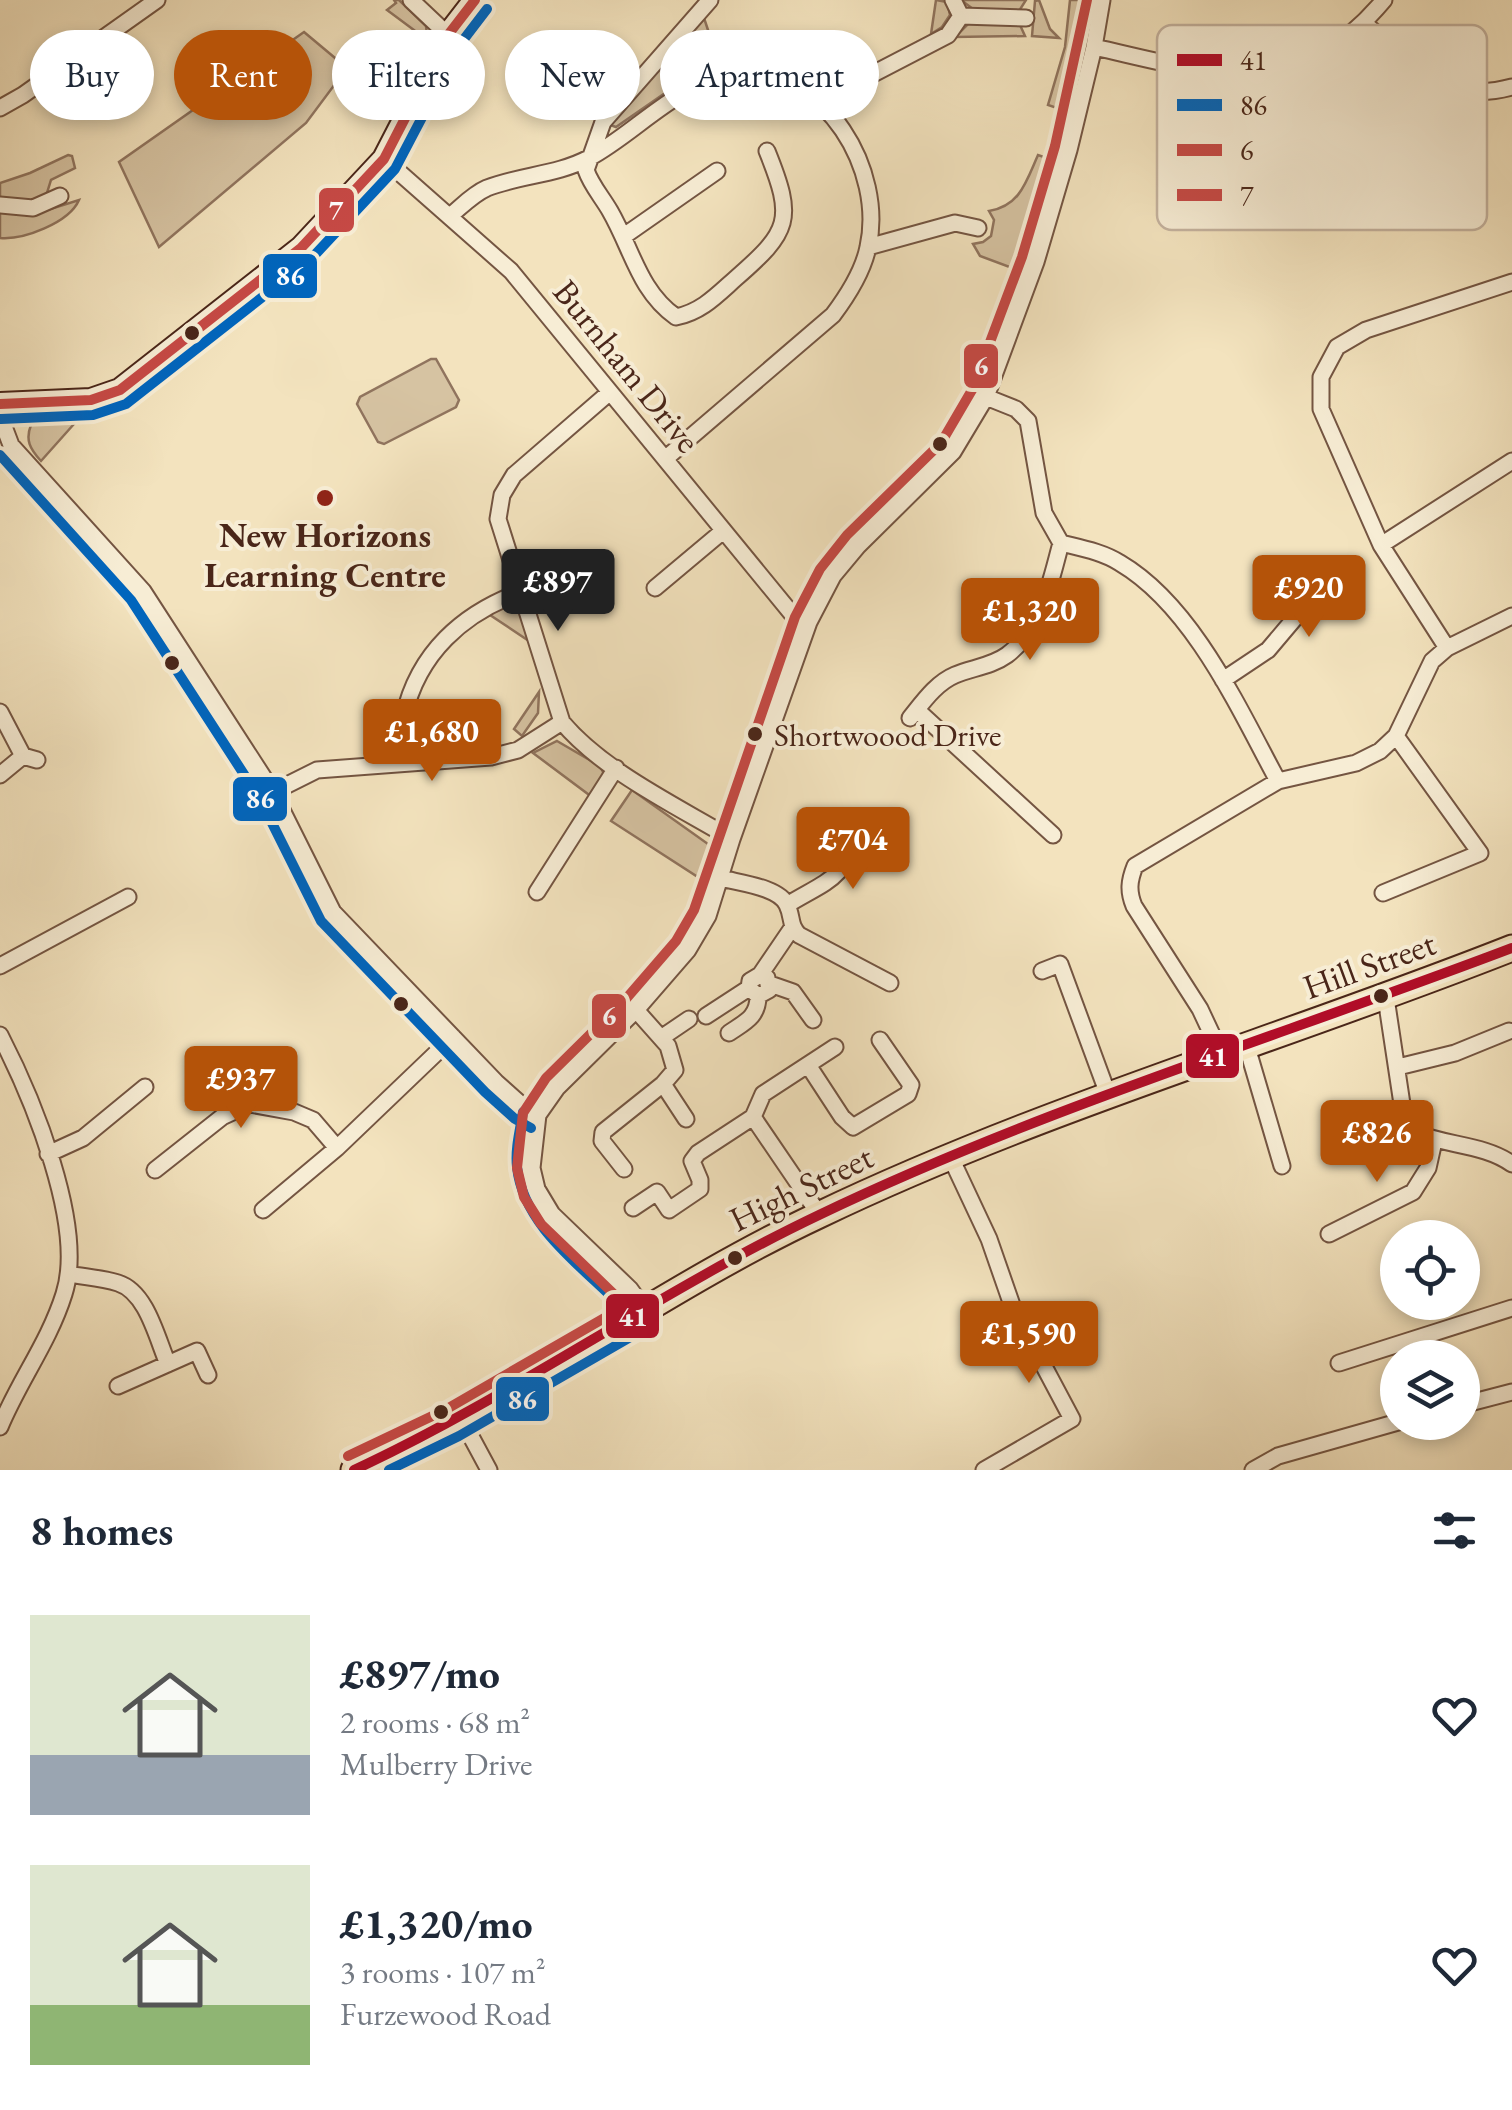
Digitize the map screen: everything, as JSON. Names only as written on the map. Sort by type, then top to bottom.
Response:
[{"type":"main road","name":"Hill Street","points":[[1193,1066],[1386,998],[1512,948]]},
{"type":"main road","name":"High Street","points":[[354,1470],[462,1418],[819,1214],[951,1158],[1193,1066]]},
{"type":"street","points":[[0,108],[156,0]]},
{"type":"street","points":[[412,0],[443,30]]},
{"type":"street","points":[[452,30],[475,0]]},
{"type":"street","points":[[710,0],[602,122],[586,170],[624,236],[642,280],[660,306],[676,317],[696,314],[773,246],[782,228],[784,191],[767,151]]},
{"type":"street","points":[[953,0],[961,16]]},
{"type":"street","points":[[646,1311],[630,1289],[552,1214],[537,1189],[532,1168],[538,1115],[557,1088],[636,1010],[688,950],[708,916],[809,622],[834,576],[858,546],[953,452],[986,397],[1036,262],[1070,150],[1102,0]]},
{"type":"street","points":[[1364,24],[1384,0]]},
{"type":"street","points":[[961,16],[1026,18]]},
{"type":"street","points":[[879,71],[948,36],[961,16]]},
{"type":"street","points":[[1094,47],[1157,61]]},
{"type":"street","points":[[1487,93],[1512,86]]},
{"type":"street","points":[[450,216],[484,189],[590,158],[660,110]]},
{"type":"street","points":[[0,404],[90,400],[120,390],[301,248],[384,159],[404,120]]},
{"type":"street","points":[[665,459],[834,315],[850,293],[868,247],[867,180],[856,152],[834,120]]},
{"type":"street","name":"Burnham Drive","points":[[384,159],[511,271],[792,614],[809,622]]},
{"type":"street","points":[[624,236],[718,171]]},
{"type":"street","points":[[0,205],[33,208],[60,196]]},
{"type":"street","points":[[868,247],[955,222],[978,228]]},
{"type":"street","points":[[1446,648],[1381,545],[1322,410],[1321,377],[1337,347],[1366,330],[1512,282]]},
{"type":"street","points":[[610,392],[514,475],[502,495],[498,519],[562,722],[575,738],[616,768],[732,840]]},
{"type":"street","points":[[986,397],[1016,409],[1028,421],[1044,514],[1062,544],[1116,560],[1138,574],[1183,622],[1223,680],[1278,781]]},
{"type":"street","points":[[0,416],[11,446],[143,591],[273,792],[333,912],[496,1082],[538,1115]]},
{"type":"street","points":[[1381,545],[1512,461]]},
{"type":"street","points":[[655,588],[723,531]]},
{"type":"street","points":[[1053,835],[914,714],[938,685],[1005,656],[1028,633],[1045,602],[1062,544]]},
{"type":"street","points":[[1223,680],[1268,650],[1306,605],[1304,592],[1288,574]]},
{"type":"street","points":[[400,762],[404,716],[428,662],[473,613],[521,592]]},
{"type":"street","points":[[1222,1056],[1200,1009],[1134,906],[1129,880],[1135,866],[1278,781],[1356,763],[1380,751],[1396,736],[1432,661],[1446,648],[1511,620]]},
{"type":"street","points":[[0,712],[30,758],[0,775]]},
{"type":"street","points":[[273,792],[317,770],[505,754],[542,737],[562,722]]},
{"type":"street","points":[[1383,893],[1480,853],[1396,736]]},
{"type":"street","points":[[537,892],[616,768]]},
{"type":"street","points":[[787,905],[836,878],[849,860],[858,830]]},
{"type":"street","points":[[854,846],[877,856]]},
{"type":"street","points":[[721,878],[778,895],[787,905],[792,928],[799,935],[890,983]]},
{"type":"street","points":[[0,966],[128,897]]},
{"type":"street","points":[[729,1033],[754,1016],[759,986],[792,928]]},
{"type":"street","points":[[1042,971],[1060,964],[1108,1097]]},
{"type":"street","points":[[706,1016],[759,986],[793,992],[813,1020]]},
{"type":"street","points":[[1386,998],[1404,1116],[1414,1132],[1434,1141],[1497,1153],[1512,1164]]},
{"type":"street","points":[[624,1169],[602,1141],[603,1132],[676,1070],[675,1060],[661,1038],[636,1010]]},
{"type":"street","points":[[661,1038],[690,1020]]},
{"type":"street","points":[[1398,1067],[1455,1054],[1509,1032]]},
{"type":"street","points":[[0,1035],[22,1077],[48,1154],[67,1224],[69,1274],[42,1350],[0,1426]]},
{"type":"street","points":[[263,1210],[337,1148],[453,1037]]},
{"type":"street","points":[[808,1066],[842,1118],[852,1126],[908,1094],[911,1085],[880,1040]]},
{"type":"street","points":[[1248,1047],[1282,1166]]},
{"type":"street","points":[[633,1208],[657,1192],[669,1210],[700,1189],[692,1161],[698,1153],[753,1117],[763,1094],[835,1048]]},
{"type":"street","points":[[215,1079],[236,1108]]},
{"type":"street","points":[[663,1084],[686,1119]]},
{"type":"street","points":[[48,1154],[83,1138],[144,1087]]},
{"type":"street","points":[[155,1170],[236,1108],[250,1104],[294,1112],[313,1120],[337,1148]]},
{"type":"street","points":[[753,1117],[819,1214]]},
{"type":"street","points":[[1329,1234],[1413,1192],[1428,1168],[1434,1141]]},
{"type":"street","points":[[951,1158],[988,1238],[1012,1308],[1072,1419],[984,1470]]},
{"type":"street","points":[[69,1274],[120,1283],[132,1291],[168,1364]]},
{"type":"street","points":[[1411,1340],[1512,1308]]},
{"type":"street","points":[[1339,1362],[1380,1349]]},
{"type":"street","points":[[118,1386],[198,1352],[208,1375]]},
{"type":"street","points":[[1480,1400],[1512,1392]]},
{"type":"street","points":[[462,1418],[489,1470]]},
{"type":"street","points":[[1253,1470],[1278,1456],[1380,1427]]},
{"type":"shaded area","points":[[394,0],[399,0],[426,30],[414,30],[387,10],[396,3]]},
{"type":"shaded area","points":[[936,0],[947,2],[950,15],[931,34]]},
{"type":"shaded area","points":[[961,0],[1026,0],[1019,11],[973,9]]},
{"type":"shaded area","points":[[1039,0],[1050,29],[1059,38],[1032,36],[1035,1]]},
{"type":"shaded area","points":[[1070,0],[1096,0],[1067,132],[1061,130],[1066,111],[1048,105],[1065,47]]},
{"type":"shaded area","points":[[703,15],[708,30],[690,30]]},
{"type":"shaded area","points":[[969,23],[1020,25],[1025,36],[955,37]]},
{"type":"shaded area","points":[[312,39],[332,55],[332,88],[312,115]]},
{"type":"shaded area","points":[[660,66],[660,96],[640,110],[640,90]]},
{"type":"shaded area","points":[[179,120],[308,120],[159,247],[119,162]]},
{"type":"shaded area","points":[[1057,138],[1065,140],[1026,273],[980,256],[973,244],[991,236],[994,220],[989,211],[1015,198],[1038,155],[1053,160]]},
{"type":"shaded area","points":[[72,156],[75,168],[51,180],[46,196],[34,202],[0,198],[0,183]]},
{"type":"shaded area","points":[[79,200],[56,223],[21,236],[0,238],[0,208],[41,212]]},
{"type":"shaded area","points":[[436,359],[459,400],[456,407],[384,444],[378,442],[357,404],[360,397]]},
{"type":"shaded area","points":[[51,414],[82,415],[41,461],[30,444],[29,430]]},
{"type":"shaded area","points":[[507,605],[521,614],[529,641],[487,613]]},
{"type":"shaded area","points":[[539,692],[538,713],[522,736],[514,729]]},
{"type":"shaded area","points":[[557,741],[600,766],[604,774],[592,797],[533,753]]},
{"type":"shaded area","points":[[632,790],[708,844],[711,850],[701,879],[611,821]]},
{"type":"transit line","name":"7","points":[[0,404],[91,400],[120,390],[301,248],[384,159],[448,35],[475,0]]},
{"type":"transit line","name":"6","points":[[634,1320],[619,1299],[541,1224],[524,1197],[517,1168],[523,1113],[546,1078],[625,1000],[676,941],[694,910],[795,617],[820,569],[847,535],[941,443],[972,390],[1022,257],[1055,146],[1087,0]]},
{"type":"transit line","name":"86","points":[[1,419],[93,415],[126,404],[311,259],[395,169],[461,43],[487,9]]},
{"type":"transit line","name":"86","points":[[0,455],[131,600],[260,799],[321,921],[485,1092],[531,1128]]},
{"type":"transit line","name":"41","points":[[354,1470],[472,1409],[701,1276],[903,1176],[1075,1107],[1512,948]]},
{"type":"transit line","name":"86","points":[[523,1112],[517,1167],[522,1191],[533,1212],[564,1251],[635,1321]]},
{"type":"transit line","name":"6","points":[[348,1456],[445,1410],[639,1298]]},
{"type":"transit line","name":"86","points":[[389,1470],[459,1436],[653,1324]]},
{"type":"place","name":"New Horizons Learning Centre","points":[[325,498]]},
{"type":"place","name":"Shortwoood Drive","points":[[755,734]]}]
